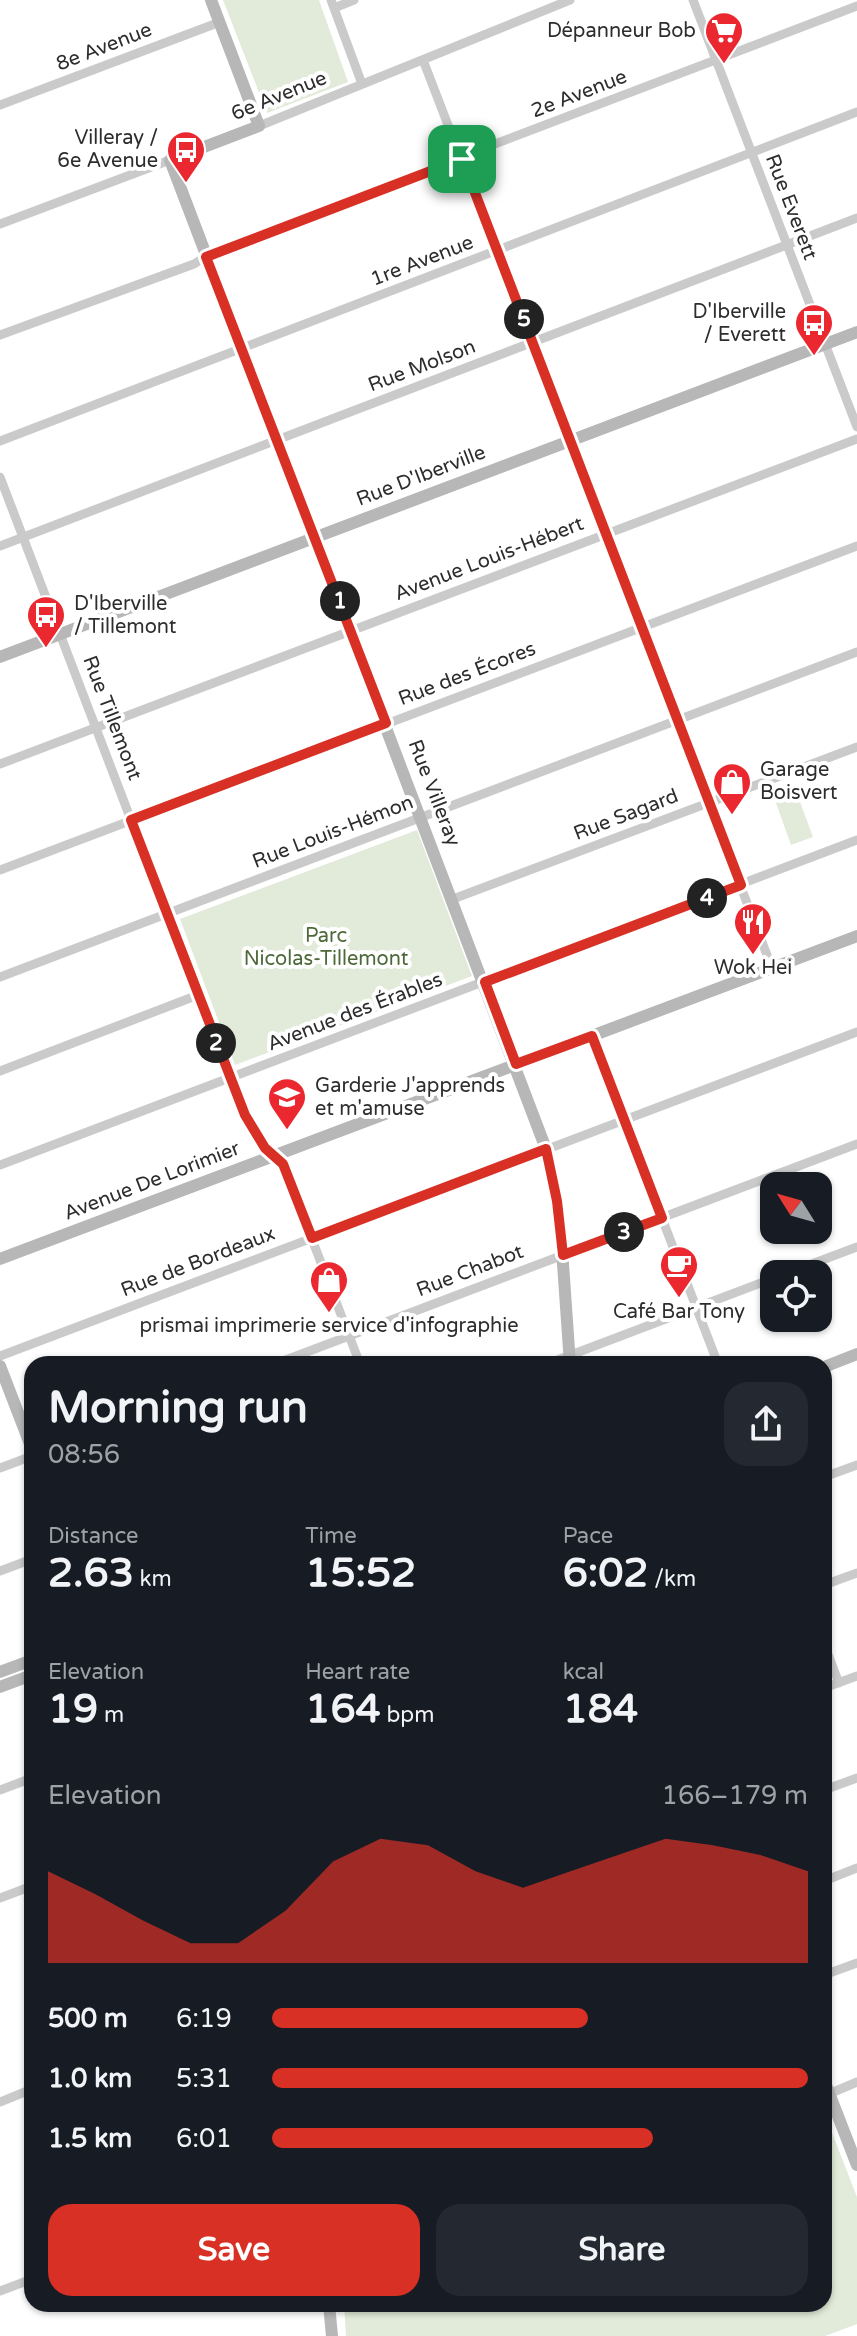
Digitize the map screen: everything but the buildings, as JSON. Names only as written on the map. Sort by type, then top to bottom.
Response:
[{"type":"main road","points":[[211,0],[259,126]]},
{"type":"main road","name":"6e Avenue","points":[[170,160],[259,126]]},
{"type":"main road","name":"Rue Villeray","points":[[170,160],[352,631],[546,1149],[557,1201],[570,1356]]},
{"type":"main road","name":"Rue D'Iberville","points":[[0,657],[857,332]]},
{"type":"main road","name":"Avenue De Lorimier","points":[[0,1259],[857,936]]},
{"type":"main road","points":[[832,1364],[857,1354]]},
{"type":"main road","points":[[0,1366],[24,1428]]},
{"type":"main road","points":[[0,1672],[24,1663]]},
{"type":"main road","points":[[0,1687],[24,1678]]},
{"type":"main road","points":[[832,2107],[857,2165]]},
{"type":"main road","points":[[330,2312],[332,2336]]},
{"type":"street","points":[[354,0],[332,4],[362,84]]},
{"type":"street","name":"6e Avenue","points":[[259,126],[570,0]]},
{"type":"street","name":"Rue Everett","points":[[693,0],[857,427]]},
{"type":"street","name":"2e Avenue","points":[[0,335],[857,6]]},
{"type":"street","name":"8e Avenue","points":[[0,105],[220,22]]},
{"type":"street","points":[[423,60],[772,968]]},
{"type":"street","name":"1re Avenue","points":[[0,441],[857,112]]},
{"type":"street","name":"6e Avenue","points":[[0,224],[170,160]]},
{"type":"street","name":"Rue Molson","points":[[0,546],[857,218]]},
{"type":"street","name":"Avenue Louis-Hébert","points":[[0,764],[857,439]]},
{"type":"street","name":"Rue Tillemont","points":[[0,477],[230,1079],[251,1126],[283,1164],[357,1356]]},
{"type":"street","name":"Rue des Écores","points":[[0,870],[857,546]]},
{"type":"street","name":"Rue Louis-Hémon","points":[[0,977],[857,652]]},
{"type":"street","name":"Rue Sagard","points":[[453,899],[857,747]]},
{"type":"street","name":"Avenue des Érables","points":[[0,1165],[857,840]]},
{"type":"street","points":[[0,1071],[198,995]]},
{"type":"street","name":"Rue de Bordeaux","points":[[0,1356],[857,1032]]},
{"type":"street","points":[[592,1036],[715,1356]]},
{"type":"street","name":"Rue Chabot","points":[[296,1356],[857,1144]]},
{"type":"street","points":[[822,1260],[857,1247]]},
{"type":"street","points":[[580,1356],[760,1283]]},
{"type":"street","points":[[0,1468],[24,1459]]},
{"type":"street","points":[[832,1474],[857,1465]]},
{"type":"street","points":[[0,1571],[24,1562]]},
{"type":"street","points":[[832,1582],[857,1573]]},
{"type":"street","points":[[832,1665],[839,1683]]},
{"type":"street","points":[[832,1685],[857,1676]]},
{"type":"street","points":[[832,1787],[857,1778]]},
{"type":"street","points":[[0,1790],[24,1781]]},
{"type":"street","points":[[832,1878],[857,1868]]},
{"type":"street","points":[[0,1898],[24,1889]]},
{"type":"street","points":[[832,1972],[857,1963]]},
{"type":"street","points":[[832,2093],[857,2082]]},
{"type":"street","points":[[0,2102],[24,2092]]},
{"type":"street","points":[[0,2291],[24,2282]]},
{"type":"green space","points":[[223,0],[319,0],[348,82],[267,113]]},
{"type":"green space","points":[[796,791],[813,837],[791,845],[775,800]]},
{"type":"green space","name":"Parc Nicolas-Tillemont","points":[[417,830],[472,976],[235,1065],[180,919]]},
{"type":"green space","points":[[832,2133],[857,2197],[857,2324],[825,2336],[346,2336],[344,2312],[832,2312]]},
{"type":"place","name":"Dépanneur Bob","points":[[724,65]]},
{"type":"place","name":"Villeray / 6e Avenue","points":[[186,184]]},
{"type":"place","name":"D'Iberville / Everett","points":[[814,357]]},
{"type":"place","name":"D'Iberville / Tillemont","points":[[46,649]]},
{"type":"place","name":"Garage Boisvert","points":[[732,816]]},
{"type":"place","name":"Wok Hei","points":[[753,956]]},
{"type":"place","name":"Garderie J'apprends et m'amuse","points":[[287,1131]]},
{"type":"place","name":"Café Bar Tony","points":[[679,1299]]},
{"type":"place","name":"prismai imprimerie service d'infographie","points":[[329,1314]]},
{"type":"route","points":[[462,159],[741,885],[485,982],[516,1064],[592,1036],[662,1218],[563,1255],[557,1201],[546,1149],[312,1238],[283,1164],[265,1148],[245,1115],[131,820],[386,723],[206,257],[217,250],[462,159]]}]
